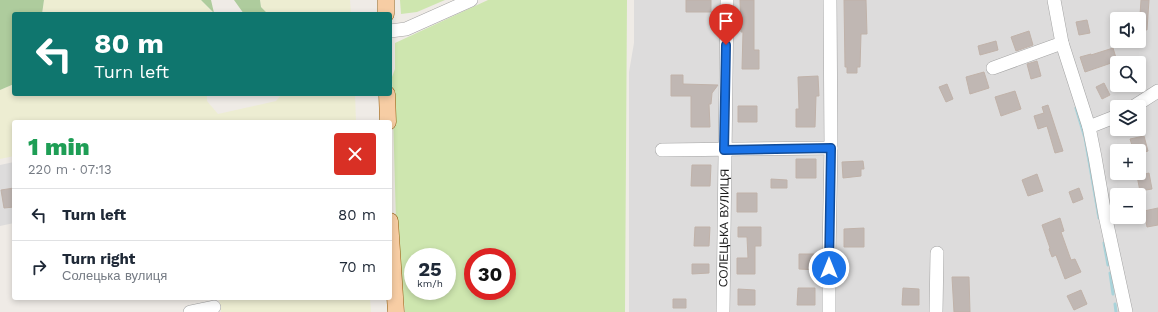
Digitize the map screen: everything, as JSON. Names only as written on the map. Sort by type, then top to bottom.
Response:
[{"type":"main road","points":[[386,0],[386,12]]},
{"type":"main road","points":[[387,96],[388,120]]},
{"type":"main road","points":[[392,251],[396,312]]},
{"type":"street","points":[[392,31],[406,29],[471,0]]},
{"type":"street","name":"СОЛЕЦЬКА ВУЛИЦЯ","points":[[723,312],[726,0]]},
{"type":"street","points":[[829,312],[831,148],[830,0]]},
{"type":"street","points":[[1054,0],[1062,44],[1089,127],[1105,215],[1126,312]]},
{"type":"street","points":[[993,68],[1062,44]]},
{"type":"street","points":[[1144,100],[1158,91]]},
{"type":"street","points":[[1089,127],[1110,119]]},
{"type":"street","points":[[662,150],[831,148]]},
{"type":"street","points":[[936,312],[937,253]]},
{"type":"street","points":[[190,312],[214,307]]},
{"type":"shaded area","points":[[634,0],[1158,0],[1158,312],[629,312],[629,72],[634,43]]},
{"type":"shaded area","points":[[12,162],[12,223],[0,226],[0,165]]},
{"type":"green space","points":[[0,0],[44,0],[42,12],[12,12],[12,85],[0,90]]},
{"type":"green space","points":[[44,0],[201,0],[212,12],[42,12]]},
{"type":"green space","points":[[201,0],[211,0],[213,12]]},
{"type":"green space","points":[[234,0],[260,0],[261,7],[266,12],[243,12]]},
{"type":"green space","points":[[260,0],[350,0],[351,12],[266,12],[261,7]]},
{"type":"green space","points":[[400,0],[445,0],[417,12],[401,14]]},
{"type":"green space","points":[[488,0],[627,0],[625,312],[405,312],[396,222],[392,77],[395,69],[395,43]]},
{"type":"green space","points":[[12,85],[12,96],[207,96],[207,101],[218,114],[276,101],[280,96],[355,96],[356,120],[12,120],[12,156],[0,159],[0,90]]},
{"type":"green space","points":[[219,300],[370,300],[371,312],[221,312]]},
{"type":"building","points":[[686,0],[711,0],[711,12],[686,12]]},
{"type":"building","points":[[740,0],[754,0],[754,50],[759,50],[759,69],[742,69],[743,32],[741,32]]},
{"type":"building","points":[[844,0],[866,0],[867,34],[861,34],[860,67],[857,67],[857,73],[847,73],[847,67],[845,67]]},
{"type":"building","points":[[1141,0],[1149,0],[1147,30],[1146,12],[1140,12]]},
{"type":"building","points":[[1087,20],[1090,33],[1079,35],[1076,22]]},
{"type":"building","points":[[1029,31],[1033,45],[1016,51],[1011,37]]},
{"type":"building","points":[[996,41],[998,50],[980,55],[978,46]]},
{"type":"building","points":[[1113,48],[1115,56],[1110,56],[1110,63],[1085,72],[1080,57]]},
{"type":"building","points":[[1037,61],[1041,76],[1031,79],[1027,64]]},
{"type":"building","points":[[984,72],[989,88],[970,94],[966,77]]},
{"type":"building","points":[[671,75],[683,75],[683,84],[718,85],[712,93],[711,104],[709,104],[710,127],[691,127],[691,96],[671,96]]},
{"type":"building","points":[[818,76],[819,96],[816,96],[815,127],[796,127],[796,109],[799,109],[798,77]]},
{"type":"building","points":[[1104,83],[1110,95],[1102,99],[1096,87]]},
{"type":"building","points":[[947,84],[953,99],[946,102],[939,87]]},
{"type":"building","points":[[1015,91],[1021,109],[1001,116],[995,97]]},
{"type":"building","points":[[1048,105],[1063,151],[1055,153],[1047,126],[1038,129],[1034,116],[1044,113],[1042,107]]},
{"type":"building","points":[[738,106],[757,106],[757,122],[738,122]]},
{"type":"building","points":[[1144,136],[1148,151],[1146,152],[1146,144],[1132,144],[1130,139]]},
{"type":"building","points":[[796,159],[816,159],[816,178],[796,178]]},
{"type":"building","points":[[863,161],[864,169],[861,169],[861,176],[843,178],[842,162]]},
{"type":"building","points":[[692,165],[711,165],[710,186],[691,186]]},
{"type":"building","points":[[1149,173],[1152,189],[1146,190],[1146,188],[1139,188],[1138,180],[1146,180],[1146,174]]},
{"type":"building","points":[[1037,174],[1043,191],[1028,196],[1022,180]]},
{"type":"building","points":[[771,179],[787,180],[787,188],[771,188]]},
{"type":"building","points":[[12,188],[12,207],[4,208],[1,190]]},
{"type":"building","points":[[1079,188],[1083,199],[1073,203],[1069,192]]},
{"type":"building","points":[[737,193],[757,193],[757,212],[737,212]]},
{"type":"building","points":[[1158,208],[1158,225],[1147,227],[1146,211]]},
{"type":"building","points":[[1060,218],[1064,231],[1061,232],[1071,260],[1075,259],[1081,272],[1065,279],[1056,255],[1052,257],[1042,225]]},
{"type":"building","points":[[695,227],[710,227],[709,246],[694,246]]},
{"type":"building","points":[[738,227],[761,227],[761,246],[755,246],[755,274],[737,274],[737,258],[748,258],[747,237],[738,237]]},
{"type":"building","points":[[864,228],[864,247],[844,247],[844,229]]},
{"type":"building","points":[[799,254],[818,254],[818,270],[799,269]]},
{"type":"building","points":[[692,264],[709,264],[709,273],[692,274]]},
{"type":"building","points":[[952,277],[969,277],[970,312],[954,312]]},
{"type":"building","points":[[798,288],[815,288],[815,305],[797,305]]},
{"type":"building","points":[[903,288],[919,289],[919,305],[902,305]]},
{"type":"building","points":[[738,289],[755,290],[755,305],[738,305]]},
{"type":"building","points":[[1081,290],[1087,304],[1074,310],[1067,296]]},
{"type":"building","points":[[673,299],[686,299],[686,308],[673,308]]},
{"type":"waterway","points":[[1076,108],[1085,138],[1099,218]]},
{"type":"waterway","points":[[1104,243],[1108,265]]},
{"type":"waterway","points":[[1110,273],[1113,294]]},
{"type":"waterway","points":[[1115,304],[1116,312]]},
{"type":"route","points":[[726,45],[724,150],[831,148],[829,268]]}]
